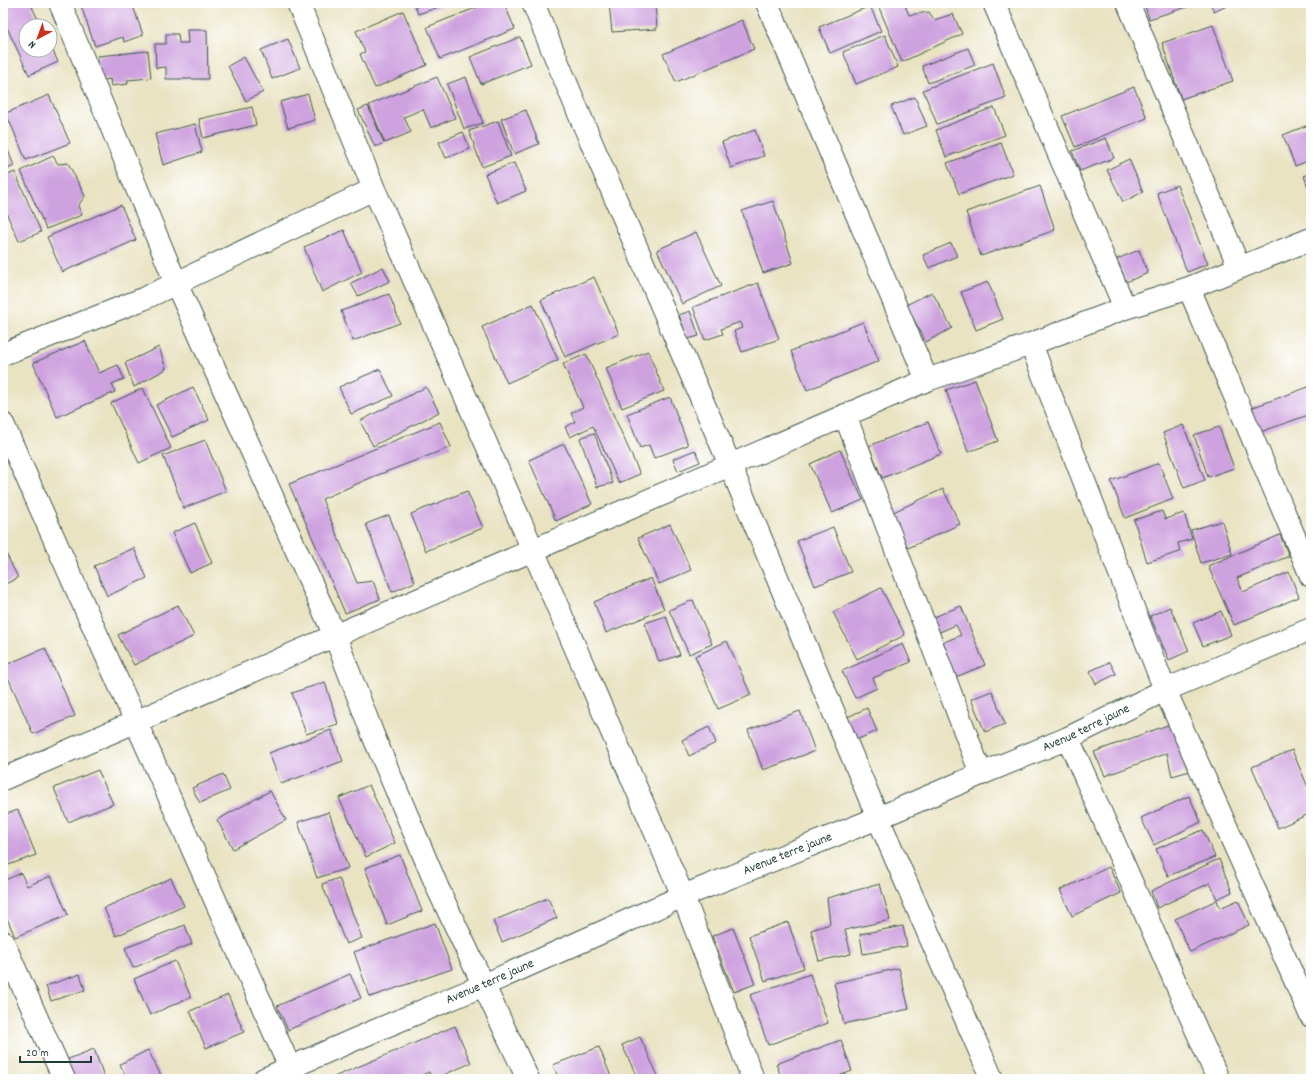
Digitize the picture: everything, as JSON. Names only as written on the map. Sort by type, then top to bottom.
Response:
[{"type":"street","points":[[60,3],[176,283],[335,636],[373,735],[436,884],[528,1079]]},
{"type":"street","points":[[298,3],[374,189],[683,896],[753,1079]]},
{"type":"street","points":[[533,3],[730,465],[878,818],[992,1079]]},
{"type":"street","points":[[767,3],[926,380]]},
{"type":"street","points":[[994,3],[1125,308]]},
{"type":"street","points":[[1128,3],[1239,267]]},
{"type":"street","points":[[3,354],[143,299],[374,189]]},
{"type":"street","points":[[3,779],[926,380],[1031,344],[1125,308],[1188,288],[1311,239]]},
{"type":"street","points":[[1188,288],[1311,576]]},
{"type":"street","points":[[1031,344],[1166,690],[1311,1016]]},
{"type":"street","points":[[845,415],[981,774]]},
{"type":"street","points":[[3,424],[293,1073]]},
{"type":"street","name":"Avenue terre jaune","points":[[264,1079],[293,1073],[372,1032],[484,986],[683,896],[878,818],[1068,738],[1166,690],[1311,629]]},
{"type":"street","points":[[1068,738],[1218,1079]]},
{"type":"street","points":[[3,942],[64,1079]]},
{"type":"building","points":[[3,3],[40,3],[32,7],[37,18],[18,18],[18,51],[3,19]]},
{"type":"building","points":[[80,3],[132,3],[143,35],[124,42],[123,37],[95,46]]},
{"type":"building","points":[[414,3],[451,3],[418,14]]},
{"type":"building","points":[[488,3],[504,3],[515,29],[440,59],[427,27]]},
{"type":"building","points":[[609,3],[655,3],[657,29],[612,32]]},
{"type":"building","points":[[877,3],[904,3],[909,15],[929,12],[934,20],[953,14],[962,34],[902,62]]},
{"type":"building","points":[[1144,3],[1200,3],[1149,19]]},
{"type":"building","points":[[1210,3],[1228,3],[1229,5],[1214,12]]},
{"type":"building","points":[[870,6],[881,31],[830,53],[819,27]]},
{"type":"building","points":[[403,11],[427,65],[375,88],[360,54],[365,52],[356,31]]},
{"type":"building","points":[[742,20],[754,49],[676,82],[663,54]]},
{"type":"building","points":[[1213,25],[1233,81],[1181,99],[1162,43]]},
{"type":"building","points":[[187,30],[207,30],[208,79],[166,79],[166,67],[156,68],[155,44],[166,44],[166,34],[178,34],[179,43],[188,43]]},
{"type":"building","points":[[885,35],[898,67],[856,84],[843,52]]},
{"type":"building","points":[[520,37],[531,64],[481,84],[470,57]]},
{"type":"building","points":[[288,39],[300,68],[272,79],[261,50]]},
{"type":"building","points":[[968,48],[975,65],[928,83],[922,66]]},
{"type":"building","points":[[148,51],[151,78],[127,80],[128,84],[111,86],[110,79],[100,81],[98,56]]},
{"type":"building","points":[[244,57],[263,92],[246,101],[228,66]]},
{"type":"building","points":[[21,58],[56,58],[58,62],[29,75]]},
{"type":"building","points":[[993,63],[1006,98],[937,124],[923,90]]},
{"type":"building","points":[[437,77],[455,118],[431,128],[423,109],[404,117],[411,132],[385,143],[369,105]]},
{"type":"building","points":[[466,77],[483,123],[464,129],[447,84]]},
{"type":"building","points":[[1134,87],[1147,118],[1075,147],[1062,116]]},
{"type":"building","points":[[308,94],[315,120],[288,128],[280,102]]},
{"type":"building","points":[[49,95],[70,143],[26,160],[6,113]]},
{"type":"building","points":[[915,97],[927,126],[903,135],[891,106]]},
{"type":"building","points":[[368,106],[384,143],[375,147],[358,110]]},
{"type":"building","points":[[252,107],[256,125],[203,138],[199,119]]},
{"type":"building","points":[[994,107],[1005,135],[946,157],[936,130]]},
{"type":"building","points":[[526,110],[539,144],[514,154],[501,119]]},
{"type":"building","points":[[498,121],[511,156],[482,167],[469,131]]},
{"type":"building","points":[[195,124],[202,152],[163,165],[155,134]]},
{"type":"building","points":[[1311,124],[1311,160],[1295,166],[1283,135]]},
{"type":"building","points":[[755,130],[764,156],[731,168],[722,142]]},
{"type":"building","points":[[463,132],[470,149],[446,158],[439,142]]},
{"type":"building","points":[[3,137],[14,166],[3,171]]},
{"type":"building","points":[[1106,138],[1114,158],[1080,171],[1072,151]]},
{"type":"building","points":[[1001,143],[1013,174],[959,194],[947,163]]},
{"type":"building","points":[[53,156],[58,164],[68,163],[85,196],[78,206],[82,215],[46,229],[21,171]]},
{"type":"building","points":[[1129,159],[1143,192],[1123,202],[1107,170]]},
{"type":"building","points":[[514,163],[526,191],[497,203],[485,174]]},
{"type":"building","points":[[15,172],[41,232],[19,241],[3,206],[3,177]]},
{"type":"building","points":[[1311,173],[1311,195],[1304,176]]},
{"type":"building","points":[[1177,185],[1208,264],[1187,272],[1157,193]]},
{"type":"building","points":[[1040,186],[1055,230],[981,256],[966,212]]},
{"type":"building","points":[[773,201],[793,263],[763,273],[742,211]]},
{"type":"building","points":[[121,205],[136,240],[62,272],[47,237]]},
{"type":"building","points":[[344,230],[362,272],[322,292],[304,247]]},
{"type":"building","points":[[696,232],[721,286],[682,304],[657,250]]},
{"type":"building","points":[[951,243],[957,256],[929,268],[923,255]]},
{"type":"building","points":[[1139,250],[1148,273],[1126,282],[1117,259]]},
{"type":"building","points":[[383,267],[390,281],[358,296],[351,283]]},
{"type":"building","points":[[594,277],[619,334],[565,357],[541,300]]},
{"type":"building","points":[[988,282],[1003,319],[976,330],[961,292]]},
{"type":"building","points":[[758,283],[779,339],[742,352],[734,331],[742,328],[740,322],[721,329],[723,334],[705,340],[693,307]]},
{"type":"building","points":[[932,292],[952,328],[926,342],[906,305]]},
{"type":"building","points":[[389,294],[400,323],[353,341],[341,311]]},
{"type":"building","points":[[533,304],[558,360],[507,383],[482,327]]},
{"type":"building","points":[[690,311],[699,336],[688,339],[679,315]]},
{"type":"building","points":[[863,322],[879,361],[807,390],[791,351]]},
{"type":"building","points":[[85,341],[99,373],[118,365],[124,379],[112,384],[115,392],[57,417],[33,363]]},
{"type":"building","points":[[159,347],[166,369],[134,387],[125,363]]},
{"type":"building","points":[[648,351],[664,391],[622,408],[606,368]]},
{"type":"building","points":[[586,354],[640,474],[619,483],[593,426],[570,437],[565,427],[575,422],[571,413],[583,407],[563,364]]},
{"type":"building","points":[[380,369],[393,396],[351,414],[339,387]]},
{"type":"building","points":[[975,380],[998,441],[968,452],[946,390]]},
{"type":"building","points":[[1311,386],[1311,414],[1252,435],[1243,411]]},
{"type":"building","points":[[193,387],[209,420],[172,437],[156,405]]},
{"type":"building","points":[[426,387],[439,412],[373,446],[360,421]]},
{"type":"building","points":[[143,388],[171,448],[139,463],[111,403]]},
{"type":"building","points":[[670,397],[688,445],[654,458],[649,445],[640,448],[627,414]]},
{"type":"building","points":[[440,422],[451,447],[375,476],[322,499],[357,583],[373,581],[380,599],[345,613],[289,484]]},
{"type":"building","points":[[928,422],[941,454],[882,478],[869,446]]},
{"type":"building","points":[[1183,425],[1205,480],[1184,488],[1163,433]]},
{"type":"building","points":[[1219,427],[1234,468],[1208,477],[1194,435]]},
{"type":"building","points":[[594,433],[613,483],[597,487],[580,438]]},
{"type":"building","points":[[205,440],[226,491],[184,508],[163,456]]},
{"type":"building","points":[[564,444],[592,504],[556,521],[529,460]]},
{"type":"building","points":[[695,450],[700,462],[678,471],[673,459]]},
{"type":"building","points":[[840,450],[863,500],[832,513],[810,464]]},
{"type":"building","points":[[1159,463],[1173,499],[1125,518],[1111,481]]},
{"type":"building","points":[[943,489],[960,524],[906,549],[889,514]]},
{"type":"building","points":[[467,491],[483,528],[426,551],[411,514]]},
{"type":"building","points":[[1162,511],[1165,519],[1184,513],[1192,539],[1178,543],[1180,552],[1147,562],[1134,520]]},
{"type":"building","points":[[389,515],[415,582],[392,592],[366,524]]},
{"type":"building","points":[[1222,521],[1232,554],[1201,563],[1191,530]]},
{"type":"building","points":[[195,523],[212,563],[190,573],[172,533]]},
{"type":"building","points":[[670,524],[691,570],[659,584],[638,538]]},
{"type":"building","points":[[833,527],[851,572],[815,586],[797,541]]},
{"type":"building","points":[[1280,535],[1289,556],[1237,578],[1243,592],[1289,572],[1299,597],[1234,625],[1208,566]]},
{"type":"building","points":[[3,547],[18,578],[3,585]]},
{"type":"building","points":[[134,548],[147,578],[107,596],[94,566]]},
{"type":"building","points":[[651,578],[664,609],[606,633],[594,602]]},
{"type":"building","points":[[881,588],[905,635],[857,659],[833,612]]},
{"type":"building","points":[[693,600],[712,644],[689,654],[669,610]]},
{"type":"building","points":[[178,605],[194,636],[134,665],[118,635]]},
{"type":"building","points":[[961,606],[985,665],[951,679],[937,645],[961,635],[956,625],[935,634],[929,619]]},
{"type":"building","points":[[1170,607],[1189,651],[1169,660],[1150,616]]},
{"type":"building","points":[[1221,611],[1231,635],[1203,646],[1193,623]]},
{"type":"building","points":[[666,616],[680,655],[659,662],[645,623]]},
{"type":"building","points":[[727,641],[751,695],[718,709],[695,656]]},
{"type":"building","points":[[903,644],[911,662],[873,678],[877,688],[855,698],[842,671]]},
{"type":"building","points":[[45,648],[75,716],[33,734],[3,666]]},
{"type":"building","points":[[1110,662],[1116,674],[1096,684],[1090,671]]},
{"type":"building","points":[[325,682],[338,724],[306,734],[292,693]]},
{"type":"building","points":[[992,691],[1005,724],[985,732],[971,699]]},
{"type":"building","points":[[867,708],[877,731],[849,743],[839,721]]},
{"type":"building","points":[[800,711],[815,751],[763,770],[748,730]]},
{"type":"building","points":[[1173,723],[1190,771],[1172,776],[1167,753],[1105,776],[1094,752]]},
{"type":"building","points":[[709,727],[716,743],[689,756],[682,740]]},
{"type":"building","points":[[331,730],[343,761],[281,784],[269,753]]},
{"type":"building","points":[[1292,750],[1311,794],[1311,813],[1278,828],[1252,767]]},
{"type":"building","points":[[98,770],[113,804],[68,822],[54,788]]},
{"type":"building","points":[[223,774],[230,790],[200,803],[192,788]]},
{"type":"building","points":[[369,785],[395,843],[366,857],[339,798]]},
{"type":"building","points":[[270,791],[286,820],[233,849],[217,820]]},
{"type":"building","points":[[1189,796],[1201,822],[1154,845],[1141,818]]},
{"type":"building","points":[[18,810],[36,855],[3,867],[3,815]]},
{"type":"building","points":[[329,812],[348,868],[317,878],[298,822]]},
{"type":"building","points":[[1203,830],[1215,857],[1168,876],[1156,849]]},
{"type":"building","points":[[400,855],[422,911],[387,925],[365,868]]},
{"type":"building","points":[[1219,859],[1232,892],[1217,899],[1210,883],[1157,908],[1151,891]]},
{"type":"building","points":[[1109,867],[1121,893],[1072,916],[1060,890]]},
{"type":"building","points":[[21,873],[27,886],[51,876],[68,915],[15,937],[3,909],[3,881]]},
{"type":"building","points":[[171,878],[184,906],[116,936],[104,908]]},
{"type":"building","points":[[339,878],[362,938],[346,944],[322,884]]},
{"type":"building","points":[[880,884],[890,920],[845,930],[851,954],[819,961],[811,930],[830,924],[827,898]]},
{"type":"building","points":[[548,898],[557,918],[502,942],[493,921]]},
{"type":"building","points":[[1217,900],[1220,908],[1238,900],[1249,925],[1190,952],[1175,919]]},
{"type":"building","points":[[788,922],[804,968],[765,981],[749,936]]},
{"type":"building","points":[[435,923],[452,969],[370,997],[354,952]]},
{"type":"building","points":[[185,925],[192,944],[133,968],[125,948]]},
{"type":"building","points":[[903,926],[907,946],[863,954],[860,934]]},
{"type":"building","points":[[733,928],[755,984],[734,992],[712,936]]},
{"type":"building","points":[[1311,935],[1311,947],[1307,937]]},
{"type":"building","points":[[175,961],[191,997],[150,1015],[134,979]]},
{"type":"building","points":[[899,968],[909,1009],[844,1024],[834,983]]},
{"type":"building","points":[[80,974],[85,990],[51,1001],[46,986]]},
{"type":"building","points":[[350,974],[361,998],[288,1030],[277,1006]]},
{"type":"building","points":[[810,974],[828,1023],[768,1045],[750,995]]},
{"type":"building","points":[[228,995],[244,1032],[206,1048],[190,1011]]},
{"type":"building","points":[[455,1026],[471,1063],[434,1079],[432,1079],[429,1072],[412,1079],[329,1079]]},
{"type":"building","points":[[640,1037],[659,1078],[638,1079],[622,1045]]},
{"type":"building","points":[[841,1040],[852,1071],[831,1079],[782,1079],[776,1064]]},
{"type":"building","points":[[599,1047],[612,1079],[559,1079],[553,1065]]},
{"type":"building","points":[[94,1049],[105,1079],[73,1079],[66,1060]]},
{"type":"building","points":[[148,1050],[163,1079],[127,1079],[120,1064]]}]
